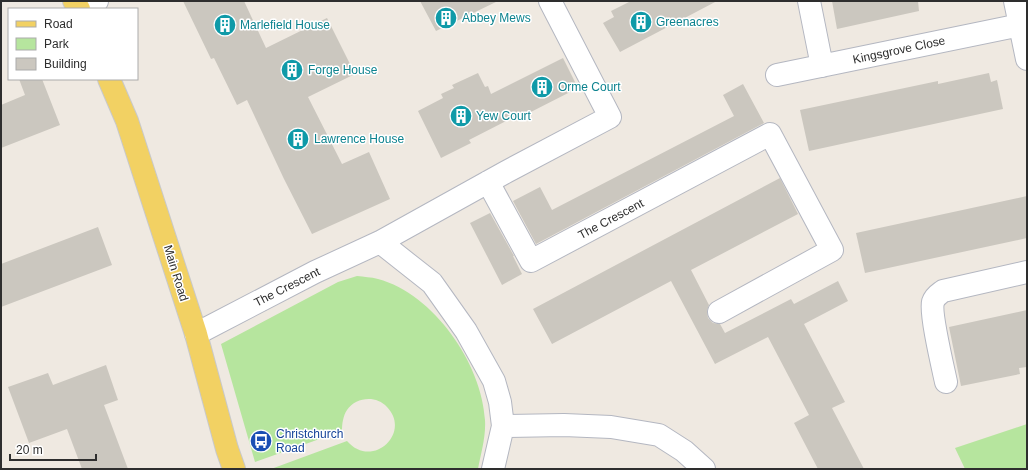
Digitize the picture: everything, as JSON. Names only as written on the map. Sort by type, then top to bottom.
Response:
[{"type":"main road","name":"Main Road","points":[[109,80],[127,121],[196,334],[227,449],[234,469]]},
{"type":"street","points":[[84,8],[97,1]]},
{"type":"street","name":"The Crescent","points":[[196,334],[316,272],[380,242],[610,117],[550,1]]},
{"type":"street","points":[[809,1],[822,66]]},
{"type":"street","points":[[1015,1],[1027,59]]},
{"type":"street","name":"Kingsgrove Close","points":[[777,75],[1020,25]]},
{"type":"street","name":"The Crescent","points":[[488,182],[531,261],[770,134],[832,250],[719,312]]},
{"type":"street","points":[[380,242],[432,283],[466,331],[494,381],[500,402],[504,426],[493,469]]},
{"type":"street","points":[[946,382],[933,316],[932,303],[936,296],[944,291],[1027,272]]},
{"type":"street","points":[[504,426],[564,425],[611,427],[659,435],[684,451],[704,469]]},
{"type":"green space","points":[[357,276],[378,279],[399,287],[418,299],[436,315],[465,355],[475,376],[482,398],[485,420],[484,439],[478,469],[271,469],[347,441],[357,449],[367,452],[377,450],[386,445],[392,437],[395,427],[393,417],[387,407],[372,399],[356,402],[347,410],[342,431],[255,462],[221,344],[338,282]]},
{"type":"green space","points":[[1027,424],[1027,469],[965,469],[955,448]]},
{"type":"building","points":[[183,1],[244,1],[266,48],[327,18],[355,74],[308,97],[342,164],[369,152],[390,199],[312,234],[247,100],[237,105],[214,58],[211,59]]},
{"type":"building","name":"Abbey Mews","points":[[420,1],[498,1],[436,31]]},
{"type":"building","name":"Greenacres","points":[[631,1],[717,1],[620,52],[603,23],[614,17],[611,11]]},
{"type":"building","points":[[832,1],[918,1],[919,11],[837,29]]},
{"type":"building","points":[[563,58],[578,88],[521,117],[520,114],[469,140],[471,143],[441,158],[418,111],[443,98],[441,94],[454,88],[452,85],[478,73],[485,87],[488,86],[491,94]]},
{"type":"building","points":[[989,73],[991,82],[997,80],[1003,109],[809,151],[800,110],[938,81],[938,84]]},
{"type":"building","points":[[19,80],[42,80],[60,125],[1,148],[1,105],[25,95]]},
{"type":"building","points":[[743,84],[764,123],[536,244],[513,201],[540,187],[552,210],[734,116],[723,95]]},
{"type":"building","points":[[780,178],[798,214],[691,270],[709,305],[707,311],[708,318],[713,323],[720,324],[725,333],[791,299],[794,304],[838,281],[848,301],[804,324],[845,402],[832,408],[864,469],[818,469],[794,423],[809,415],[768,337],[715,364],[671,281],[552,344],[533,309]]},
{"type":"building","points":[[1027,196],[1027,238],[865,273],[856,233]]},
{"type":"building","points":[[490,213],[514,256],[522,274],[502,285],[470,223]]},
{"type":"building","points":[[98,227],[112,265],[1,307],[1,264]]},
{"type":"building","points":[[1027,310],[1027,367],[1019,368],[1020,374],[961,386],[949,327]]},
{"type":"building","points":[[106,365],[118,400],[104,405],[128,469],[82,469],[67,429],[29,443],[8,387],[48,373],[53,385]]},
{"type":"place","name":"Abbey Mews","points":[[446,18]]},
{"type":"place","name":"Greenacres","points":[[641,22]]},
{"type":"place","name":"Marlefield House","points":[[225,25]]},
{"type":"place","name":"Forge House","points":[[292,70]]},
{"type":"place","name":"Orme Court","points":[[542,87]]},
{"type":"place","name":"Yew Court","points":[[461,116]]},
{"type":"place","name":"Lawrence House","points":[[298,139]]},
{"type":"place","name":"Christchurch Road","points":[[261,441]]}]
